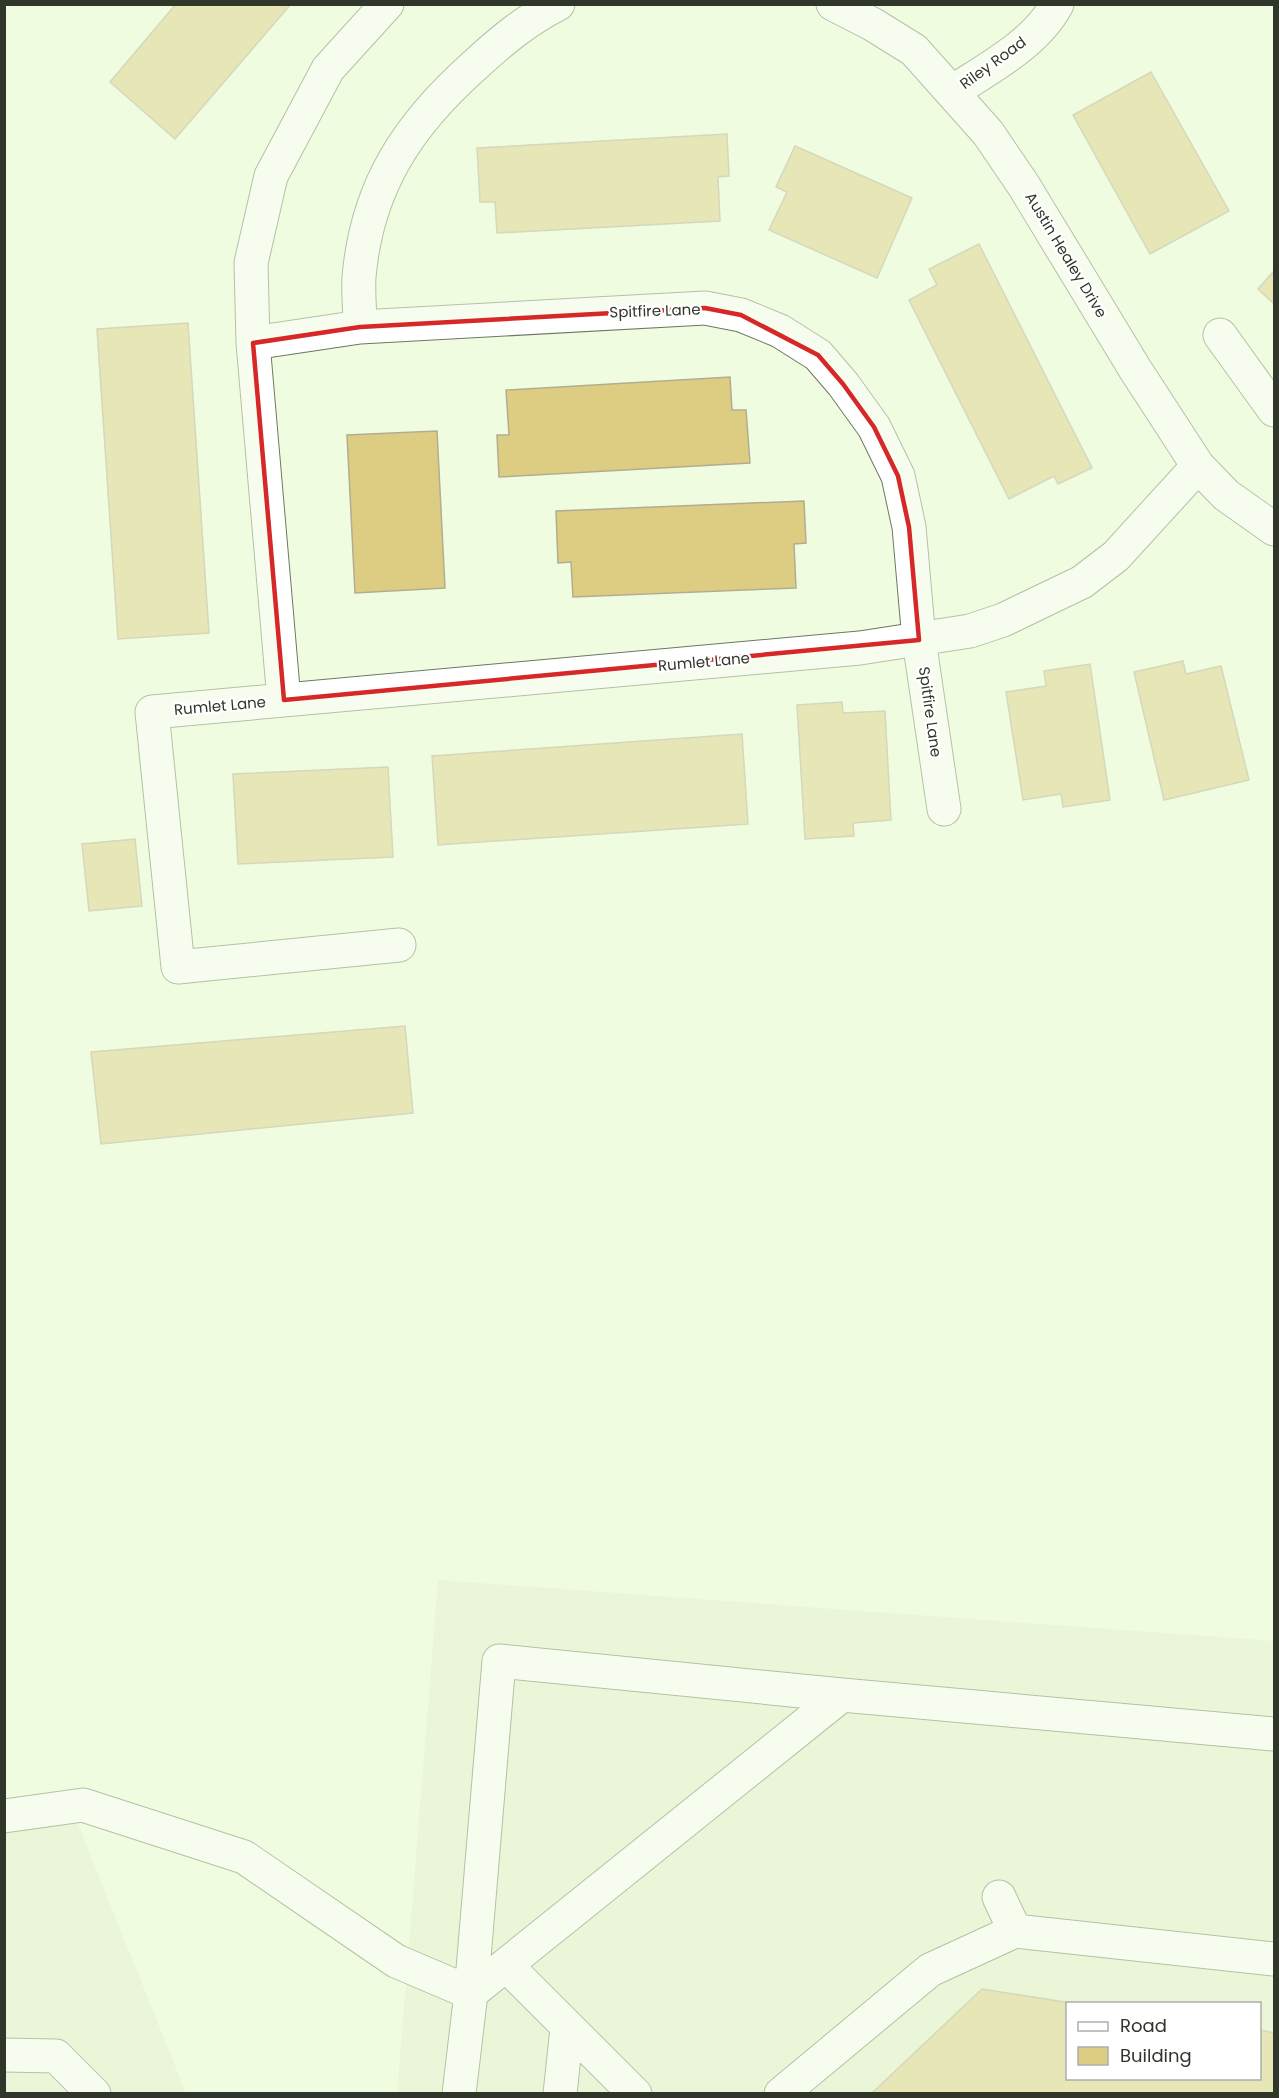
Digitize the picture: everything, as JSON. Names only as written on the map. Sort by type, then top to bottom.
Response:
[{"type":"street","points":[[284,700],[253,343],[251,263],[270,176],[328,69],[387,4]]},
{"type":"street","points":[[360,327],[359,277],[367,232],[375,201],[399,151],[438,99],[505,38],[558,4]]},
{"type":"street","name":"Austin Healey Drive","points":[[833,4],[872,24],[914,50],[988,133],[1024,186],[1135,369],[1198,466],[1226,495],[1275,529]]},
{"type":"street","name":"Riley Road","points":[[951,92],[1021,47],[1053,12],[1057,4]]},
{"type":"street","name":"Spitfire Lane","points":[[253,343],[360,327],[705,308],[741,315],[780,331],[818,355],[843,384],[874,427],[898,476],[909,527],[919,640],[944,809]]},
{"type":"street","points":[[1220,335],[1275,410]]},
{"type":"street","name":"Rumlet Lane","points":[[399,945],[178,967],[152,712],[860,648],[970,631],[1003,620],[1082,582],[1116,556],[1198,466]]},
{"type":"street","points":[[459,2094],[471,1993],[499,1661],[1275,1734]]},
{"type":"street","points":[[471,1993],[842,1695]]},
{"type":"street","points":[[4,1816],[83,1805],[244,1857],[396,1961],[471,1993]]},
{"type":"street","points":[[999,1897],[1015,1931]]},
{"type":"street","points":[[781,2094],[930,1970],[1015,1931],[1275,1959]]},
{"type":"street","points":[[506,1965],[635,2094]]},
{"type":"street","points":[[560,2094],[567,2028]]},
{"type":"street","points":[[4,2055],[56,2056],[94,2094]]},
{"type":"highlighted area","points":[[705,308],[741,315],[818,355],[843,384],[874,427],[898,476],[909,527],[919,640],[284,700],[253,343],[360,327],[667,309]]},
{"type":"shaded area","points":[[438,1580],[1274,1641],[1274,2093],[397,2094]]},
{"type":"shaded area","points":[[5,1798],[68,1799],[186,2093],[5,2094]]},
{"type":"building","points":[[176,4],[291,4],[175,139],[110,82]]},
{"type":"building","points":[[1151,72],[1229,211],[1150,254],[1073,115]]},
{"type":"building","points":[[727,134],[729,176],[718,177],[720,221],[497,233],[495,202],[480,202],[477,148]]},
{"type":"building","points":[[795,146],[912,198],[877,278],[769,230],[787,192],[776,187]]},
{"type":"building","points":[[979,244],[1092,468],[1058,484],[1054,476],[1009,499],[909,300],[937,285],[929,269]]},
{"type":"building","points":[[1274,271],[1274,304],[1258,289]]},
{"type":"building","points":[[188,323],[209,633],[118,639],[97,329]]},
{"type":"building","points":[[730,377],[732,410],[746,410],[750,463],[499,477],[497,435],[509,435],[506,390]]},
{"type":"building","points":[[437,431],[445,588],[355,593],[347,435]]},
{"type":"building","points":[[804,501],[806,543],[794,544],[796,588],[573,597],[571,562],[558,563],[556,511]]},
{"type":"building","points":[[1183,661],[1186,674],[1221,666],[1249,780],[1164,800],[1134,672]]},
{"type":"building","points":[[1090,664],[1110,800],[1063,807],[1061,794],[1023,800],[1006,692],[1046,686],[1044,671]]},
{"type":"building","points":[[842,702],[843,713],[885,711],[891,820],[853,823],[854,836],[805,839],[797,705]]},
{"type":"building","points":[[742,734],[748,824],[438,845],[432,756]]},
{"type":"building","points":[[388,767],[393,857],[238,864],[233,774]]},
{"type":"building","points":[[135,839],[142,906],[89,911],[82,844]]},
{"type":"building","points":[[405,1026],[413,1113],[101,1144],[91,1052]]},
{"type":"building","points":[[982,1989],[1066,2002],[1066,2080],[1261,2080],[1261,2030],[1274,2033],[1274,2094],[871,2094]]}]
